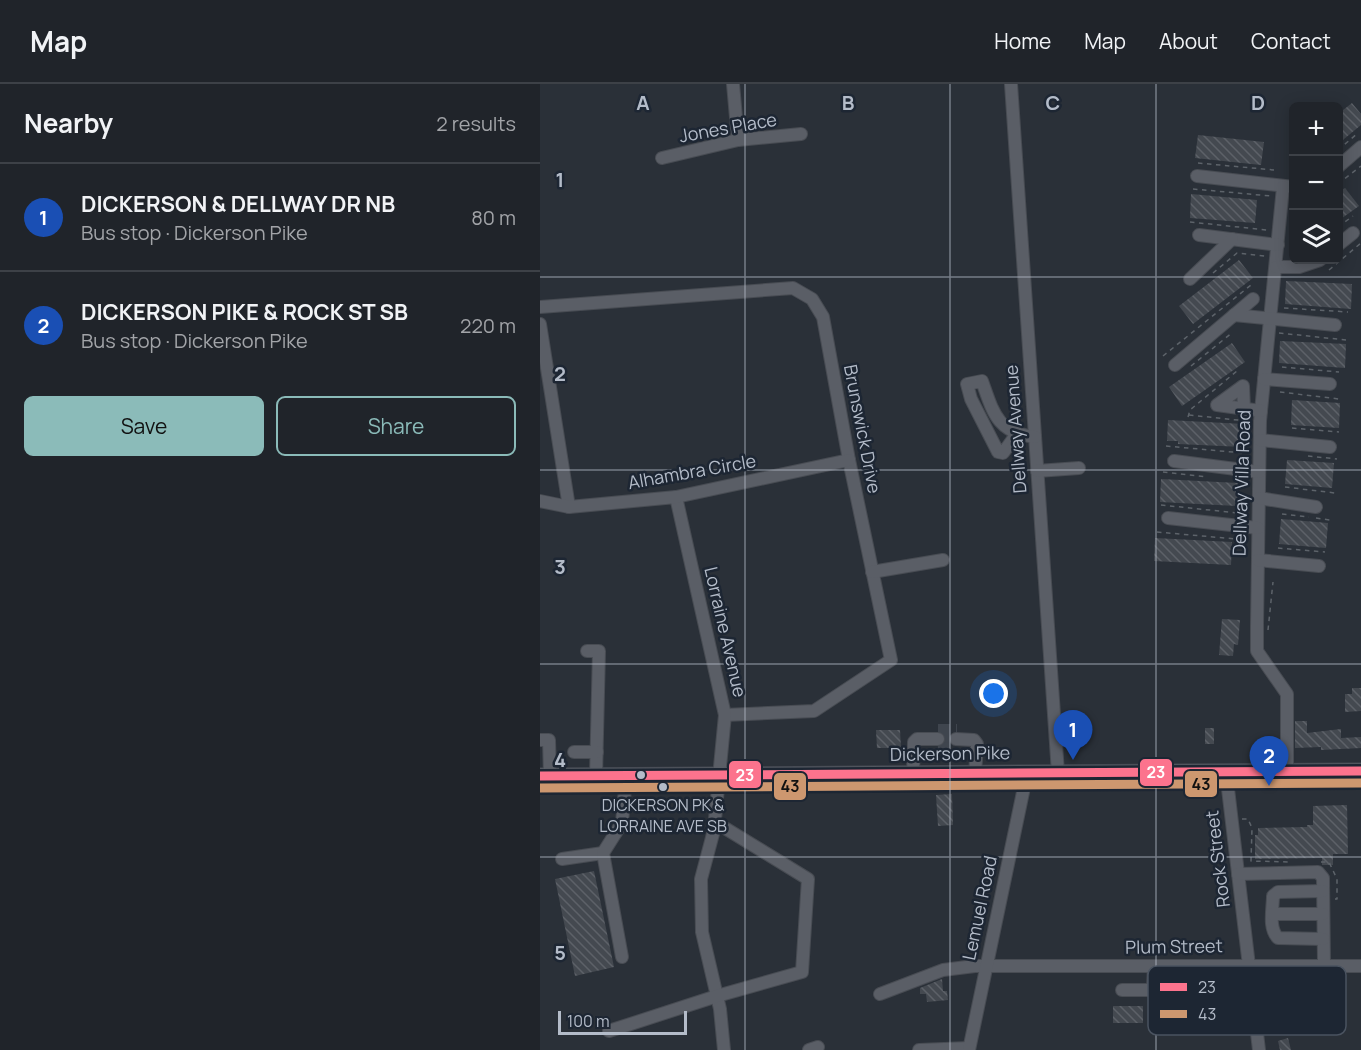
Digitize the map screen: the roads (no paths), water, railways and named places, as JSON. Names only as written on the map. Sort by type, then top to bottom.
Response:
[{"type":"main road","name":"Dickerson Pike","points":[[545,776],[719,777],[1058,772],[1361,771]]},
{"type":"street","points":[[733,84],[738,140]]},
{"type":"street","name":"Dellway Avenue","points":[[1011,84],[1058,772]]},
{"type":"street","name":"Jones Place","points":[[662,158],[738,140],[801,134]]},
{"type":"street","points":[[1343,163],[1361,147]]},
{"type":"street","points":[[1195,183],[1288,187]]},
{"type":"street","name":"Dellway Villa Road","points":[[1287,771],[1287,694],[1257,651],[1261,411],[1278,245],[1288,187]]},
{"type":"street","points":[[1199,235],[1278,245]]},
{"type":"street","points":[[1190,279],[1232,239]]},
{"type":"street","points":[[1276,267],[1299,267],[1308,264]]},
{"type":"street","name":"Brunswick Drive","points":[[540,307],[793,288],[813,299],[823,317],[849,460],[891,660],[814,711],[725,716]]},
{"type":"street","points":[[1181,367],[1253,299]]},
{"type":"street","points":[[1234,315],[1335,325]]},
{"type":"street","points":[[540,324],[570,507]]},
{"type":"street","points":[[1264,379],[1330,384]]},
{"type":"street","points":[[1016,435],[1002,453],[998,452],[967,384],[982,381],[994,416],[1016,435],[1035,437]]},
{"type":"street","points":[[1246,415],[1261,411]]},
{"type":"street","points":[[981,419],[994,416]]},
{"type":"street","points":[[1260,440],[1330,447]]},
{"type":"street","name":"Alhambra Circle","points":[[540,501],[570,507],[676,497],[849,460]]},
{"type":"street","points":[[1173,461],[1259,472]]},
{"type":"street","points":[[1037,471],[1079,468]]},
{"type":"street","name":"Lorraine Avenue","points":[[676,497],[725,716],[715,822],[701,879],[702,932],[717,996],[724,1050]]},
{"type":"street","points":[[1259,498],[1316,507]]},
{"type":"street","points":[[1168,518],[1258,528]]},
{"type":"street","points":[[872,572],[944,560]]},
{"type":"street","points":[[1258,560],[1319,566]]},
{"type":"street","points":[[586,651],[599,651],[596,776]]},
{"type":"street","points":[[913,774],[914,742],[917,739],[936,739]]},
{"type":"street","points":[[959,739],[974,740],[977,744],[975,774]]},
{"type":"street","points":[[540,740],[549,740],[545,776]]},
{"type":"street","points":[[574,752],[597,752]]},
{"type":"street","name":"Rock Street","points":[[1226,772],[1249,964]]},
{"type":"street","name":"Lemuel Road","points":[[969,1049],[1027,773]]},
{"type":"street","points":[[622,957],[603,853],[622,823],[626,777]]},
{"type":"street","points":[[609,1031],[717,996],[802,972],[808,879],[715,822]]},
{"type":"street","points":[[562,859],[603,853]]},
{"type":"street","points":[[1238,874],[1311,870],[1318,872],[1323,878],[1324,965]]},
{"type":"street","points":[[1323,891],[1278,892],[1273,896],[1272,914],[1272,930],[1278,938],[1323,939]]},
{"type":"street","points":[[1272,914],[1323,914]]},
{"type":"street","name":"Plum Street","points":[[880,994],[943,970],[987,966],[1249,964],[1361,966]]},
{"type":"street","points":[[1122,990],[1148,990]]},
{"type":"street","name":"Rock Street","points":[[1257,1035],[1259,1050]]},
{"type":"street","points":[[918,1050],[969,1049]]},
{"type":"tunnel","points":[[938,730],[957,730]]},
{"type":"tunnel","points":[[938,739],[956,739]]},
{"type":"tunnel","points":[[938,749],[956,748]]},
{"type":"place","name":"DICKERSON & DELLWAY DR NB","points":[[1073,760]]},
{"type":"place","name":"DICKERSON PIKE & ROCK ST SB","points":[[1269,786]]},
{"type":"place","name":"DICKERSON PK & LORRAINE AVE SB","points":[[663,787]]}]
